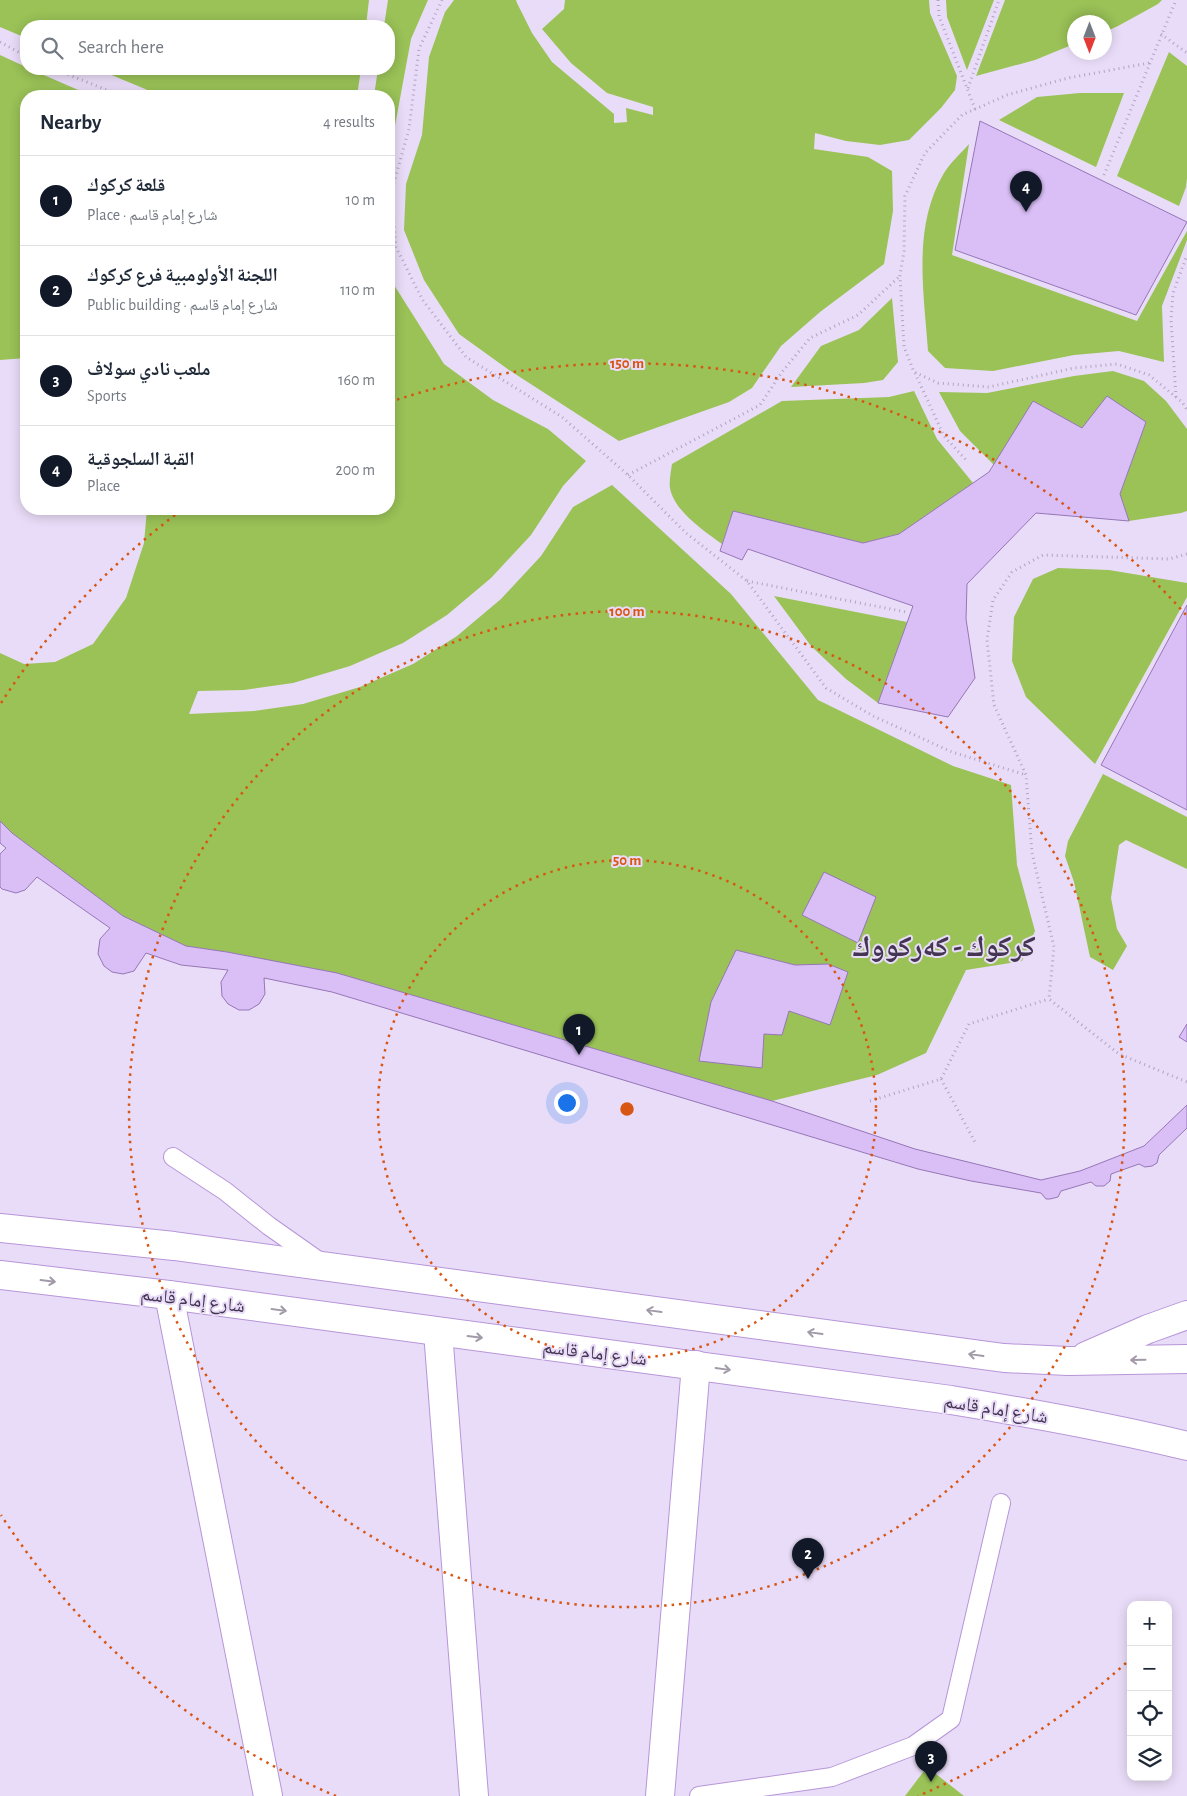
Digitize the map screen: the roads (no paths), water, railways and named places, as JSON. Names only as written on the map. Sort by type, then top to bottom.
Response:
[{"type":"main road","points":[[0,1228],[174,1246],[1004,1358],[1074,1361],[1187,1359]]},
{"type":"main road","name":"شارع إمام قاسم","points":[[0,1276],[696,1365],[1036,1414],[1187,1446]]},
{"type":"main road","points":[[168,1296],[268,1796]]},
{"type":"main road","points":[[1074,1361],[1148,1329],[1187,1315]]},
{"type":"main road","points":[[438,1332],[474,1796]]},
{"type":"main road","points":[[660,1796],[696,1365]]},
{"type":"lane","points":[[173,1158],[231,1195],[269,1226],[327,1267]]},
{"type":"lane","points":[[699,1796],[832,1777],[913,1746],[951,1719],[1001,1503]]},
{"type":"place","name":"القبة السلجوقية","points":[[1026,212]]},
{"type":"place","name":"قلعة كركوك","points":[[579,1055]]},
{"type":"place","name":"اللجنة الأولومبية فرع كركوك","points":[[808,1579]]},
{"type":"place","name":"ملعب نادي سولاف","points":[[931,1782]]},
{"type":"district","name":"كركوك - کەرکووك","points":[[944,946]]}]
